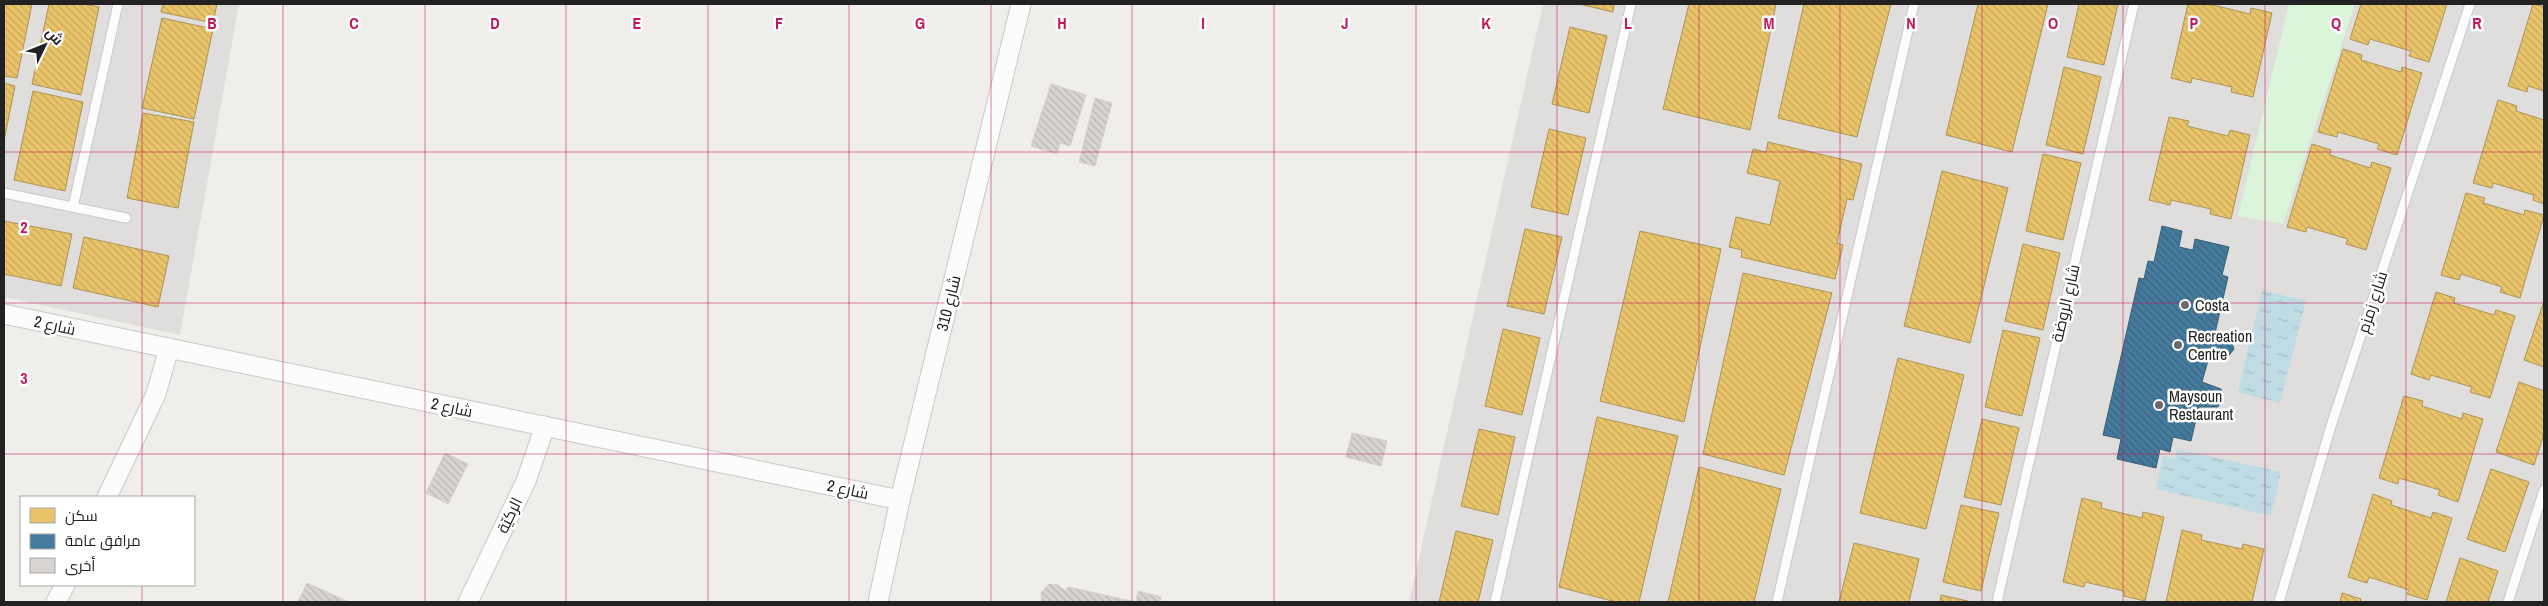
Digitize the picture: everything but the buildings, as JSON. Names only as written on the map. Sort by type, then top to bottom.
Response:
[{"type":"street","name":"شارع 310","points":[[878,602],[900,500],[1021,4]]},
{"type":"street","name":"شارع 2","points":[[4,314],[900,500]]},
{"type":"street","points":[[107,496],[156,394],[170,348]]},
{"type":"street","name":"الركيّة","points":[[468,602],[526,481],[545,426]]},
{"type":"street","points":[[56,602],[64,586]]},
{"type":"lane","points":[[73,207],[118,4]]},
{"type":"lane","points":[[1495,602],[1631,4]]},
{"type":"lane","points":[[1777,602],[1914,4]]},
{"type":"lane","name":"شارع الروضة","points":[[1997,602],[2134,4]]},
{"type":"lane","name":"شارع زمزم","points":[[2280,602],[2331,426],[2470,4]]},
{"type":"lane","points":[[4,192],[126,218]]},
{"type":"lane","points":[[2508,602],[2544,490]]},
{"type":"shaded area","points":[[4,4],[239,4],[180,335],[4,297]]},
{"type":"shaded area","points":[[1543,4],[2544,4],[2544,602],[1409,602]]},
{"type":"green space","points":[[2289,4],[2355,4],[2283,224],[2238,216]]},
{"type":"water","points":[[2262,290],[2306,301],[2280,403],[2238,392]]},
{"type":"water","points":[[2177,449],[2281,472],[2271,516],[2156,489],[2163,456],[2175,459]]},
{"type":"place","name":"Costa","points":[[2185,305]]},
{"type":"place","name":"Recreation Centre","points":[[2178,345]]},
{"type":"place","name":"Maysoun Restaurant","points":[[2159,405]]}]
